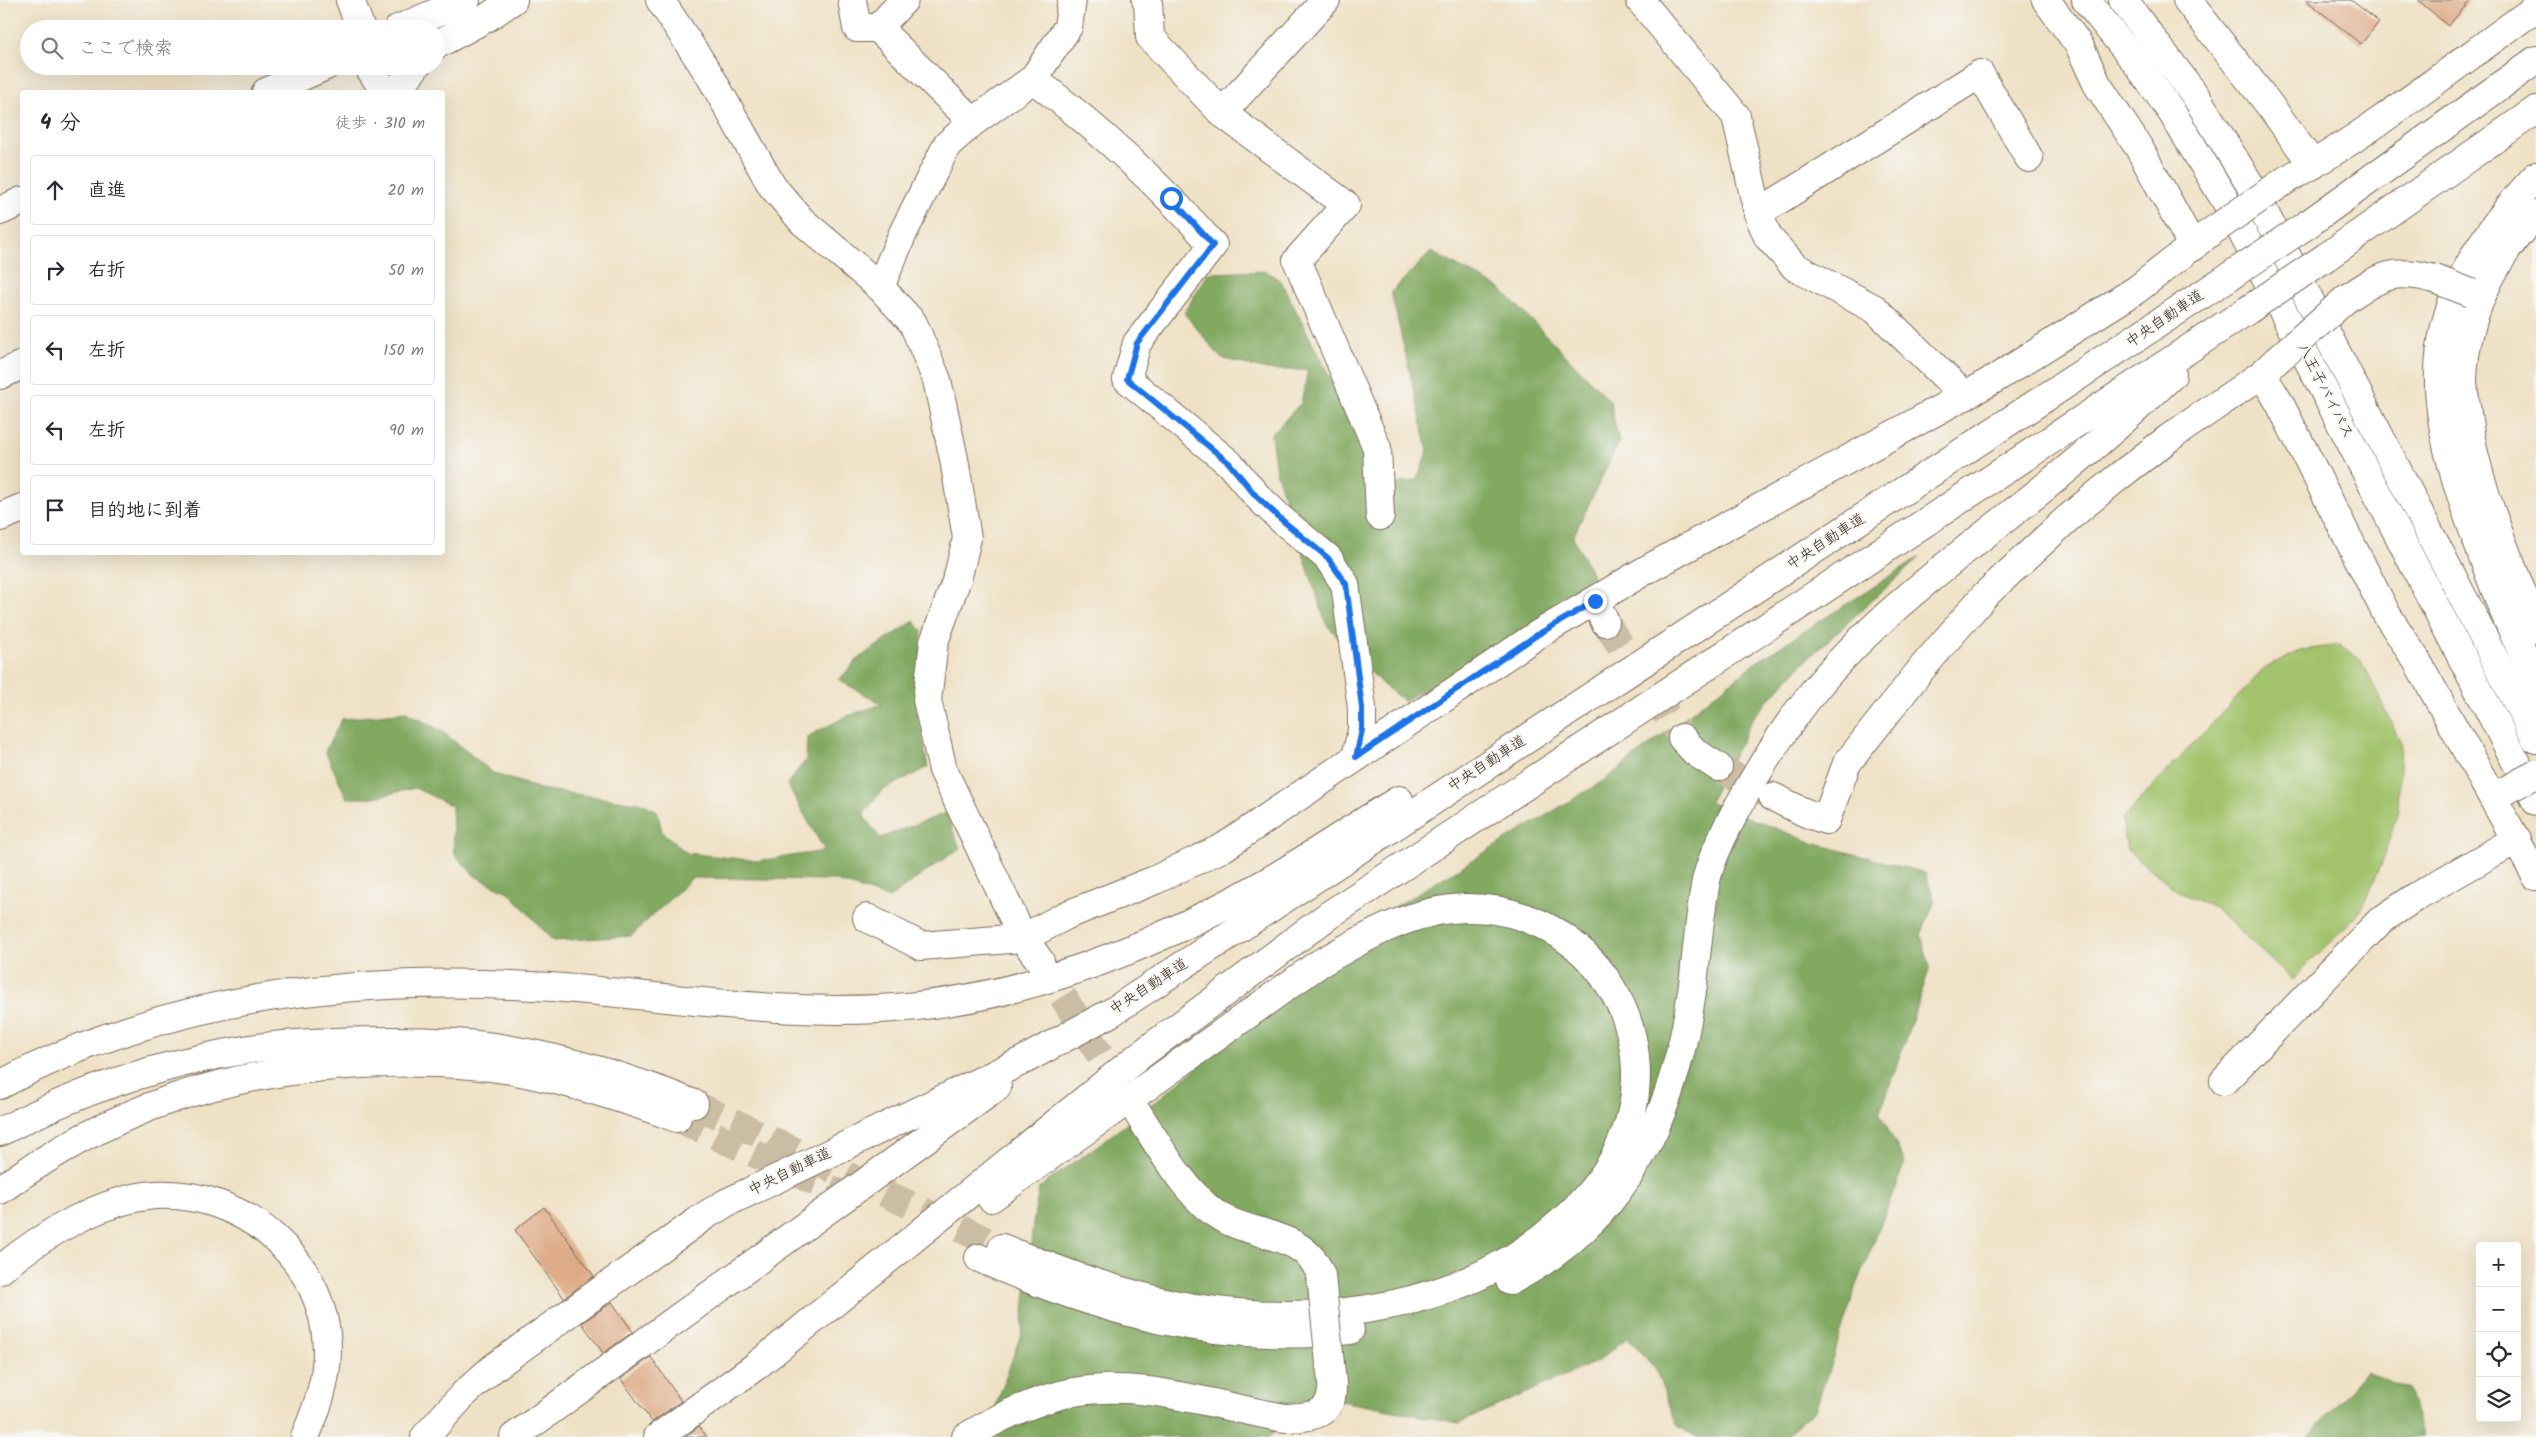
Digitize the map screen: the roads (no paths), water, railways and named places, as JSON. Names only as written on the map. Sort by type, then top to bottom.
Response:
[{"type":"main road","points":[[350,0],[358,20]]},
{"type":"main road","points":[[419,20],[466,0]]},
{"type":"main road","points":[[445,40],[488,17],[513,0]]},
{"type":"main road","points":[[660,0],[709,74],[772,186],[802,221],[880,287],[913,323],[937,380],[954,459],[967,538],[958,576],[934,642],[926,700],[943,770],[1023,938],[1040,961]]},
{"type":"main road","points":[[852,0],[857,28],[878,28],[973,122]]},
{"type":"main road","points":[[878,28],[904,0]]},
{"type":"main road","points":[[880,287],[903,233],[947,145],[973,122],[1033,79],[1068,27],[1072,0]]},
{"type":"main road","points":[[1146,0],[1148,2],[1150,37],[1222,113],[1346,205],[1297,260],[1377,448],[1380,516]]},
{"type":"main road","points":[[1222,113],[1326,0]]},
{"type":"main road","points":[[1640,0],[1736,116],[1758,213],[1768,237],[1795,267],[1875,310],[1965,396]]},
{"type":"main road","points":[[2046,0],[2079,45],[2097,84],[2201,241]]},
{"type":"main road","name":"八王子バイパス","points":[[2086,0],[2138,65],[2165,104],[2227,203],[2536,800]]},
{"type":"main road","name":"八王子バイパス","points":[[2123,0],[2195,95],[2249,183],[2536,739]]},
{"type":"main road","points":[[2187,0],[2271,107],[2313,165]]},
{"type":"main road","points":[[867,918],[921,946],[1023,938],[1068,915],[1155,880],[1224,847],[1537,635],[1600,612],[1646,570],[1965,396],[2136,290],[2286,180],[2313,165],[2382,119],[2536,8]]},
{"type":"main road","name":"中央自動車道","points":[[425,1437],[464,1394],[493,1368],[706,1215],[726,1203],[1061,1040],[1112,1012],[2308,224],[2536,60]]},
{"type":"main road","points":[[1758,213],[1980,74],[2029,158]]},
{"type":"main road","points":[[271,90],[305,75]]},
{"type":"main road","points":[[374,75],[384,90]]},
{"type":"main road","points":[[394,90],[409,75]]},
{"type":"main road","points":[[1033,79],[1066,104],[1171,198],[1213,245],[1137,343],[1127,379],[1229,463],[1256,496],[1328,558],[1346,584],[1362,708],[1362,730],[1356,757]]},
{"type":"main road","points":[[756,1366],[1139,1056],[1329,915],[2248,310],[2536,110]]},
{"type":"main road","points":[[2536,176],[2506,209],[2466,269],[2450,308],[2445,326],[2439,354],[2438,392],[2442,432],[2456,482],[2496,592],[2534,679],[2536,708]]},
{"type":"main road","points":[[0,211],[20,202]]},
{"type":"main road","points":[[2536,214],[2523,228],[2476,295],[2463,381],[2470,441],[2485,492],[2536,630]]},
{"type":"main road","points":[[1773,796],[1806,813],[1826,820],[1847,763],[1923,667],[1985,595],[2067,519],[2118,477],[2269,367],[2346,299],[2372,282],[2400,273],[2435,279],[2476,295]]},
{"type":"main road","points":[[658,1437],[1317,965],[1375,933],[1428,912],[1464,908],[1498,910],[1530,919],[1554,931],[1598,968],[1615,992],[1626,1017],[1635,1046],[1636,1082],[1629,1120],[1617,1152],[1598,1184],[1542,1238],[1512,1260],[1486,1274],[1446,1290],[1393,1305],[1343,1314],[1279,1314],[1195,1308],[1118,1290],[990,1253],[1043,1286],[1107,1307],[1162,1321],[1210,1329],[1296,1335],[1378,1327],[1454,1307],[1485,1295],[1546,1260],[1601,1212],[1644,1152],[1662,1115],[1678,1065],[1692,994],[1707,878],[1732,817],[1778,739],[1810,695],[1863,639],[1964,550],[2128,418],[2222,327]]},
{"type":"main road","points":[[0,375],[20,366]]},
{"type":"main road","points":[[2269,367],[2278,402],[2387,614],[2499,792],[2517,839],[2536,876]]},
{"type":"main road","points":[[0,517],[20,509]]},
{"type":"main road","points":[[0,1086],[37,1067],[102,1042],[206,1010],[297,993],[360,986],[446,982],[497,984],[587,990],[741,1006],[855,1010],[946,1002],[1039,982],[1125,952],[1214,911],[1275,877],[1340,836],[1749,592]]},
{"type":"main road","points":[[1682,738],[1694,752],[1718,767]]},
{"type":"main road","points":[[2499,792],[2536,774]]},
{"type":"main road","points":[[2224,1081],[2380,921],[2416,896],[2517,839]]},
{"type":"main road","points":[[514,1437],[1061,1040]]},
{"type":"main road","points":[[0,1132],[106,1086],[172,1066],[251,1049],[291,1044],[425,1041],[504,1048],[606,1072],[644,1084],[686,1111],[510,1070],[424,1062],[323,1066],[267,1073],[231,1080],[136,1111],[72,1144],[0,1190]]},
{"type":"main road","points":[[966,1437],[1036,1402],[1057,1396],[1094,1390],[1129,1390],[1166,1394],[1285,1418],[1306,1417],[1318,1414],[1327,1407],[1333,1395],[1332,1383],[1321,1276],[1313,1258],[1301,1248],[1286,1240],[1227,1221],[1213,1212],[1190,1188],[1139,1115]]},
{"type":"main road","points":[[0,1270],[65,1225],[95,1210],[123,1200],[154,1195],[180,1195],[205,1200],[237,1210],[273,1235],[288,1251],[311,1286],[320,1306],[327,1350],[323,1389],[305,1437]]},
{"type":"tunnel","points":[[1605,622],[1682,738]]},
{"type":"tunnel","points":[[1718,767],[1772,796]]},
{"type":"tunnel","points":[[1040,961],[1127,1097]]},
{"type":"tunnel","points":[[694,1104],[1002,1248]]},
{"type":"tunnel","points":[[677,1118],[855,1200]]}]
